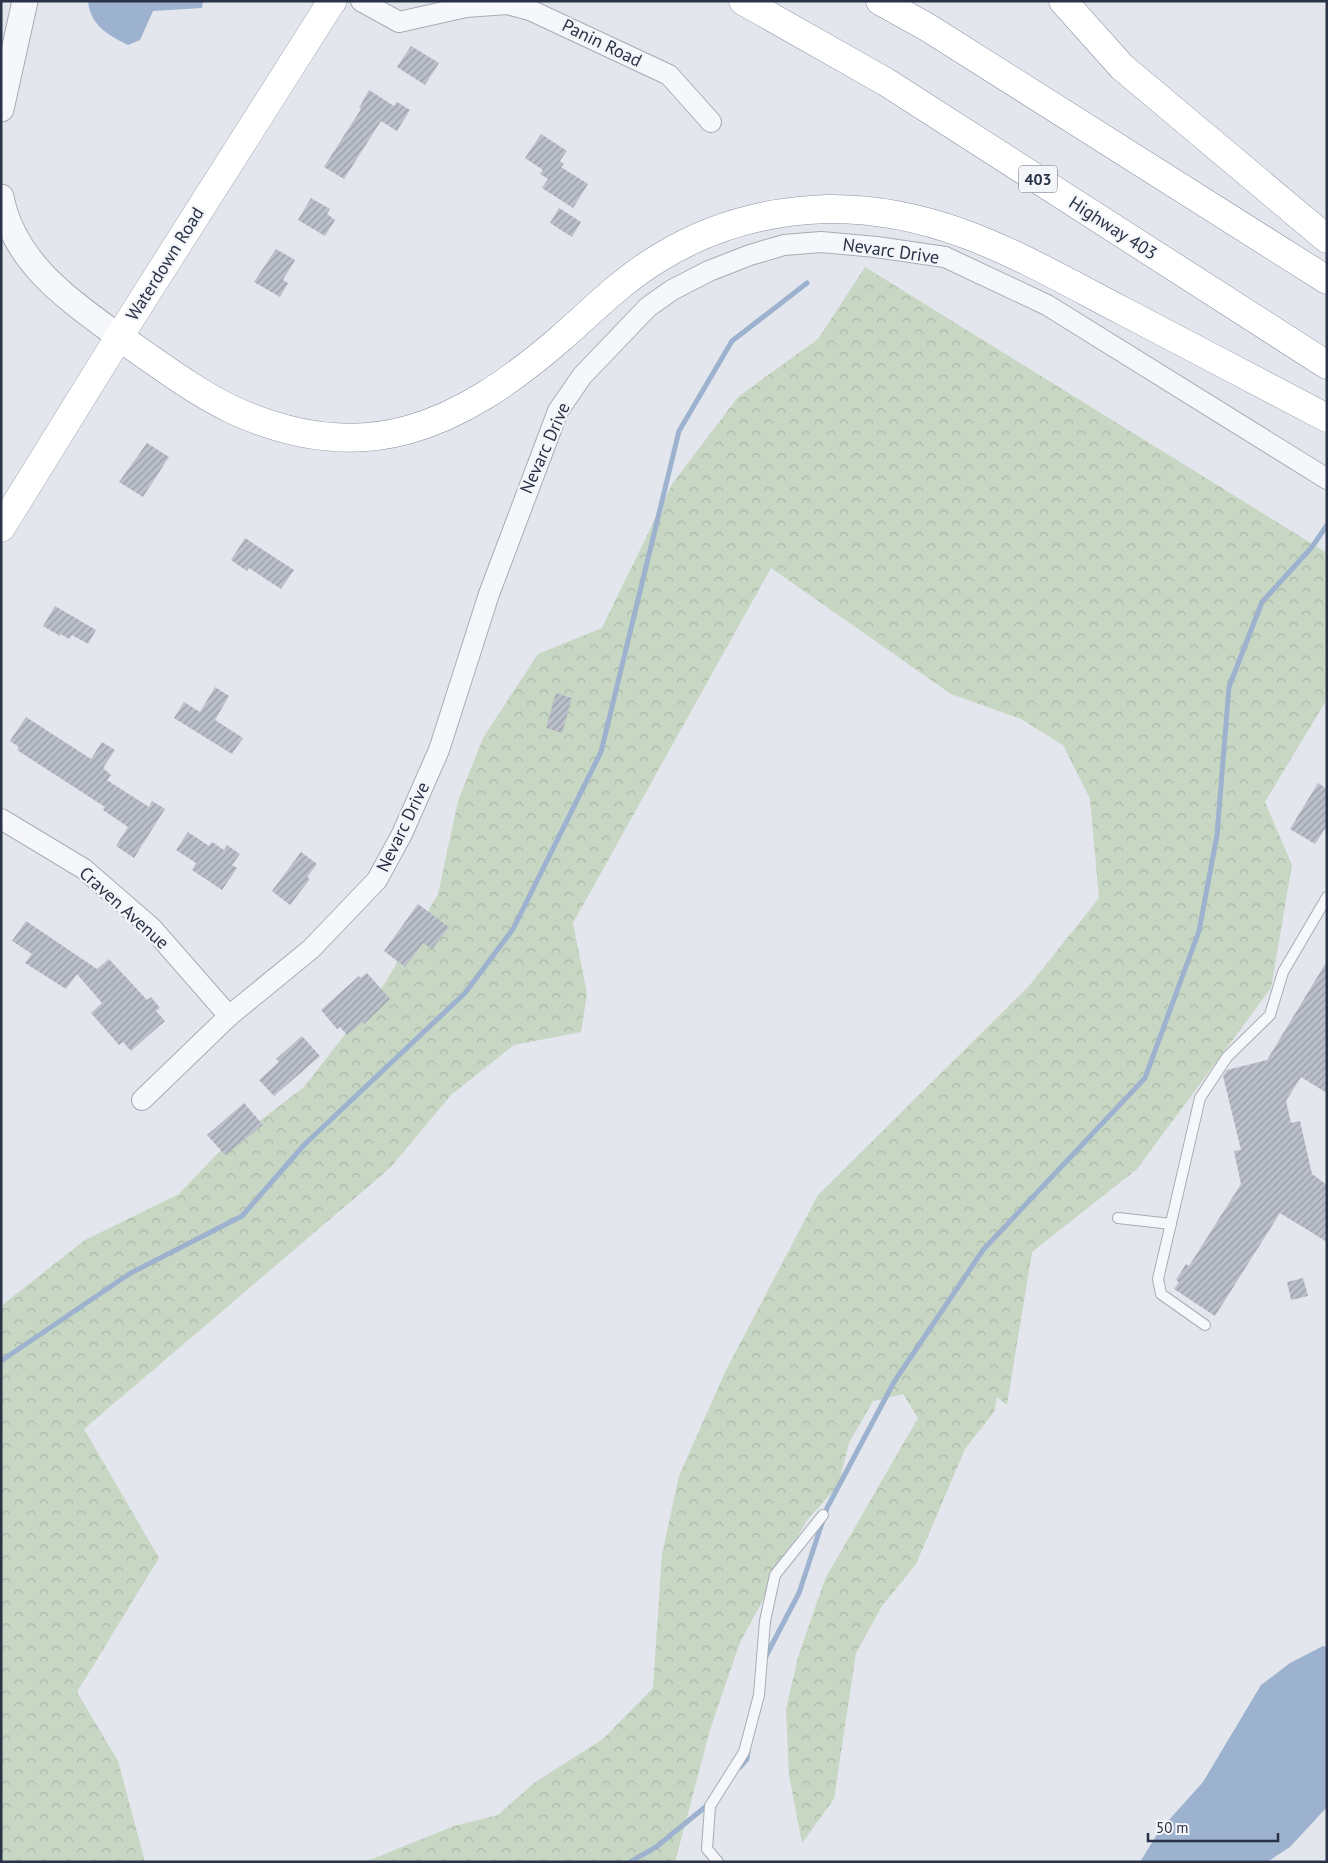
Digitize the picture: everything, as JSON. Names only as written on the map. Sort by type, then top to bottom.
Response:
[{"type":"main road","name":"Waterdown Road","points":[[1,528],[119,337],[332,1]]},
{"type":"main road","name":"Highway 403","points":[[743,1],[886,82],[1327,365]]},
{"type":"main road","points":[[880,1],[928,28],[1327,280]]},
{"type":"main road","points":[[1063,1],[1122,67],[1327,239]]},
{"type":"main road","points":[[119,337],[170,372],[232,409],[286,429],[316,436],[377,438],[406,432],[430,424],[487,395],[539,356],[610,294],[656,259],[684,243],[716,230],[764,216],[798,211],[856,210],[890,213],[948,227],[1009,252],[1327,418]]},
{"type":"street","points":[[1,109],[7,74],[25,1]]},
{"type":"street","name":"Panin Road","points":[[361,1],[399,22],[466,7],[507,4],[530,10],[669,75],[711,122]]},
{"type":"street","points":[[1,197],[10,227],[20,247],[36,268],[56,289],[119,337]]},
{"type":"street","name":"Nevarc Drive","points":[[142,1100],[229,1016],[311,949],[377,880],[402,834],[439,750],[489,594],[558,411],[582,376],[648,307],[672,290],[710,271],[750,255],[784,245],[830,243],[876,247],[945,257],[1047,305],[1327,480]]},
{"type":"street","name":"Craven Avenue","points":[[1,819],[84,869],[152,928],[229,1016]]},
{"type":"lane","points":[[1205,1325],[1160,1294],[1158,1279],[1200,1098],[1227,1058],[1270,1015],[1283,972],[1327,897]]},
{"type":"lane","points":[[1118,1218],[1170,1224]]},
{"type":"lane","points":[[718,1862],[707,1849],[710,1806],[744,1752],[759,1695],[765,1621],[775,1575],[823,1515]]},
{"type":"green space","points":[[865,267],[1327,553],[1327,699],[1265,802],[1292,865],[1271,988],[1137,1169],[1032,1252],[1007,1405],[997,1397],[994,1412],[965,1449],[916,1564],[882,1606],[856,1653],[834,1799],[802,1843],[789,1775],[786,1709],[798,1657],[825,1579],[918,1418],[903,1394],[873,1401],[849,1443],[838,1486],[807,1520],[740,1642],[710,1730],[675,1862],[365,1862],[454,1826],[498,1815],[534,1783],[603,1739],[653,1688],[662,1554],[679,1476],[725,1372],[818,1195],[1029,986],[1099,898],[1090,799],[1063,745],[1021,719],[951,694],[771,568],[573,923],[587,994],[581,1032],[514,1045],[452,1094],[390,1168],[84,1429],[159,1558],[77,1692],[118,1761],[145,1862],[1,1862],[1,1306],[85,1240],[179,1194],[218,1153],[304,1087],[385,983],[438,894],[458,801],[483,738],[538,654],[602,628],[672,484],[738,397],[818,339]]},
{"type":"water","points":[[88,1],[203,1],[202,8],[153,11],[140,40],[128,45],[107,33],[96,23],[89,9]]},
{"type":"water","points":[[1323,1646],[1327,1647],[1327,1807],[1290,1847],[1267,1862],[1140,1862],[1159,1831],[1203,1782],[1261,1685],[1290,1663]]},
{"type":"building","points":[[411,46],[439,63],[425,85],[397,67]]},
{"type":"building","points":[[369,90],[394,106],[397,102],[410,110],[397,131],[381,121],[344,179],[324,167],[361,109],[359,108]]},
{"type":"building","points":[[541,134],[567,151],[560,161],[564,164],[561,167],[588,184],[573,208],[542,188],[548,179],[540,174],[543,170],[525,158]]},
{"type":"building","points":[[311,198],[330,209],[327,214],[335,220],[325,236],[298,220]]},
{"type":"building","points":[[559,208],[581,222],[572,237],[550,223]]},
{"type":"building","points":[[276,249],[295,260],[283,280],[288,283],[280,297],[254,282]]},
{"type":"building","points":[[147,443],[169,457],[143,497],[119,482]]},
{"type":"building","points":[[245,538],[294,570],[281,589],[249,568],[247,571],[231,560]]},
{"type":"building","points":[[55,606],[96,630],[88,644],[72,635],[69,639],[61,634],[60,636],[43,626]]},
{"type":"building","points":[[215,687],[229,696],[215,720],[243,738],[232,754],[174,718],[184,702],[200,712]]},
{"type":"building","points":[[556,693],[572,698],[562,733],[546,728]]},
{"type":"building","points":[[26,717],[91,759],[102,742],[115,750],[103,768],[111,775],[107,780],[149,807],[152,801],[165,809],[134,858],[116,846],[128,827],[103,810],[105,807],[17,750],[19,747],[10,741]]},
{"type":"building","points":[[1318,783],[1327,789],[1327,826],[1315,844],[1290,829]]},
{"type":"building","points":[[188,832],[209,846],[212,842],[224,850],[227,845],[240,854],[232,865],[237,868],[222,890],[192,870],[196,863],[176,850]]},
{"type":"building","points":[[301,852],[317,864],[307,877],[310,879],[290,905],[272,891]]},
{"type":"building","points":[[418,904],[449,927],[432,949],[423,943],[405,967],[384,951]]},
{"type":"building","points":[[26,921],[97,969],[109,959],[147,1000],[151,997],[160,1008],[156,1011],[165,1021],[131,1051],[123,1042],[119,1045],[91,1013],[102,1003],[77,974],[66,989],[25,963],[32,954],[12,941]]},
{"type":"building","points":[[1327,961],[1327,1093],[1301,1077],[1286,1101],[1291,1123],[1300,1121],[1312,1174],[1327,1185],[1327,1242],[1280,1213],[1215,1316],[1174,1289],[1179,1282],[1176,1280],[1186,1264],[1189,1266],[1241,1184],[1234,1151],[1241,1150],[1223,1076],[1227,1070],[1267,1060]]},
{"type":"building","points":[[367,973],[390,999],[364,1024],[362,1022],[347,1035],[340,1027],[337,1029],[321,1010],[359,976],[360,978]]},
{"type":"building","points":[[302,1036],[320,1056],[274,1096],[259,1080],[279,1062],[276,1059]]},
{"type":"building","points":[[244,1103],[263,1125],[225,1155],[207,1135]]},
{"type":"building","points":[[1303,1278],[1308,1296],[1291,1300],[1287,1282]]},
{"type":"waterway","points":[[1,1361],[129,1274],[242,1216],[304,1145],[465,993],[513,929],[601,752],[679,431],[732,341],[807,283]]},
{"type":"waterway","points":[[766,1656],[799,1593],[827,1508],[894,1382],[983,1250],[1145,1078],[1199,931],[1217,835],[1229,687],[1262,602],[1312,547],[1327,525]]},
{"type":"waterway","points":[[740,1767],[747,1759],[748,1751]]},
{"type":"waterway","points":[[630,1862],[656,1847],[709,1804]]}]
